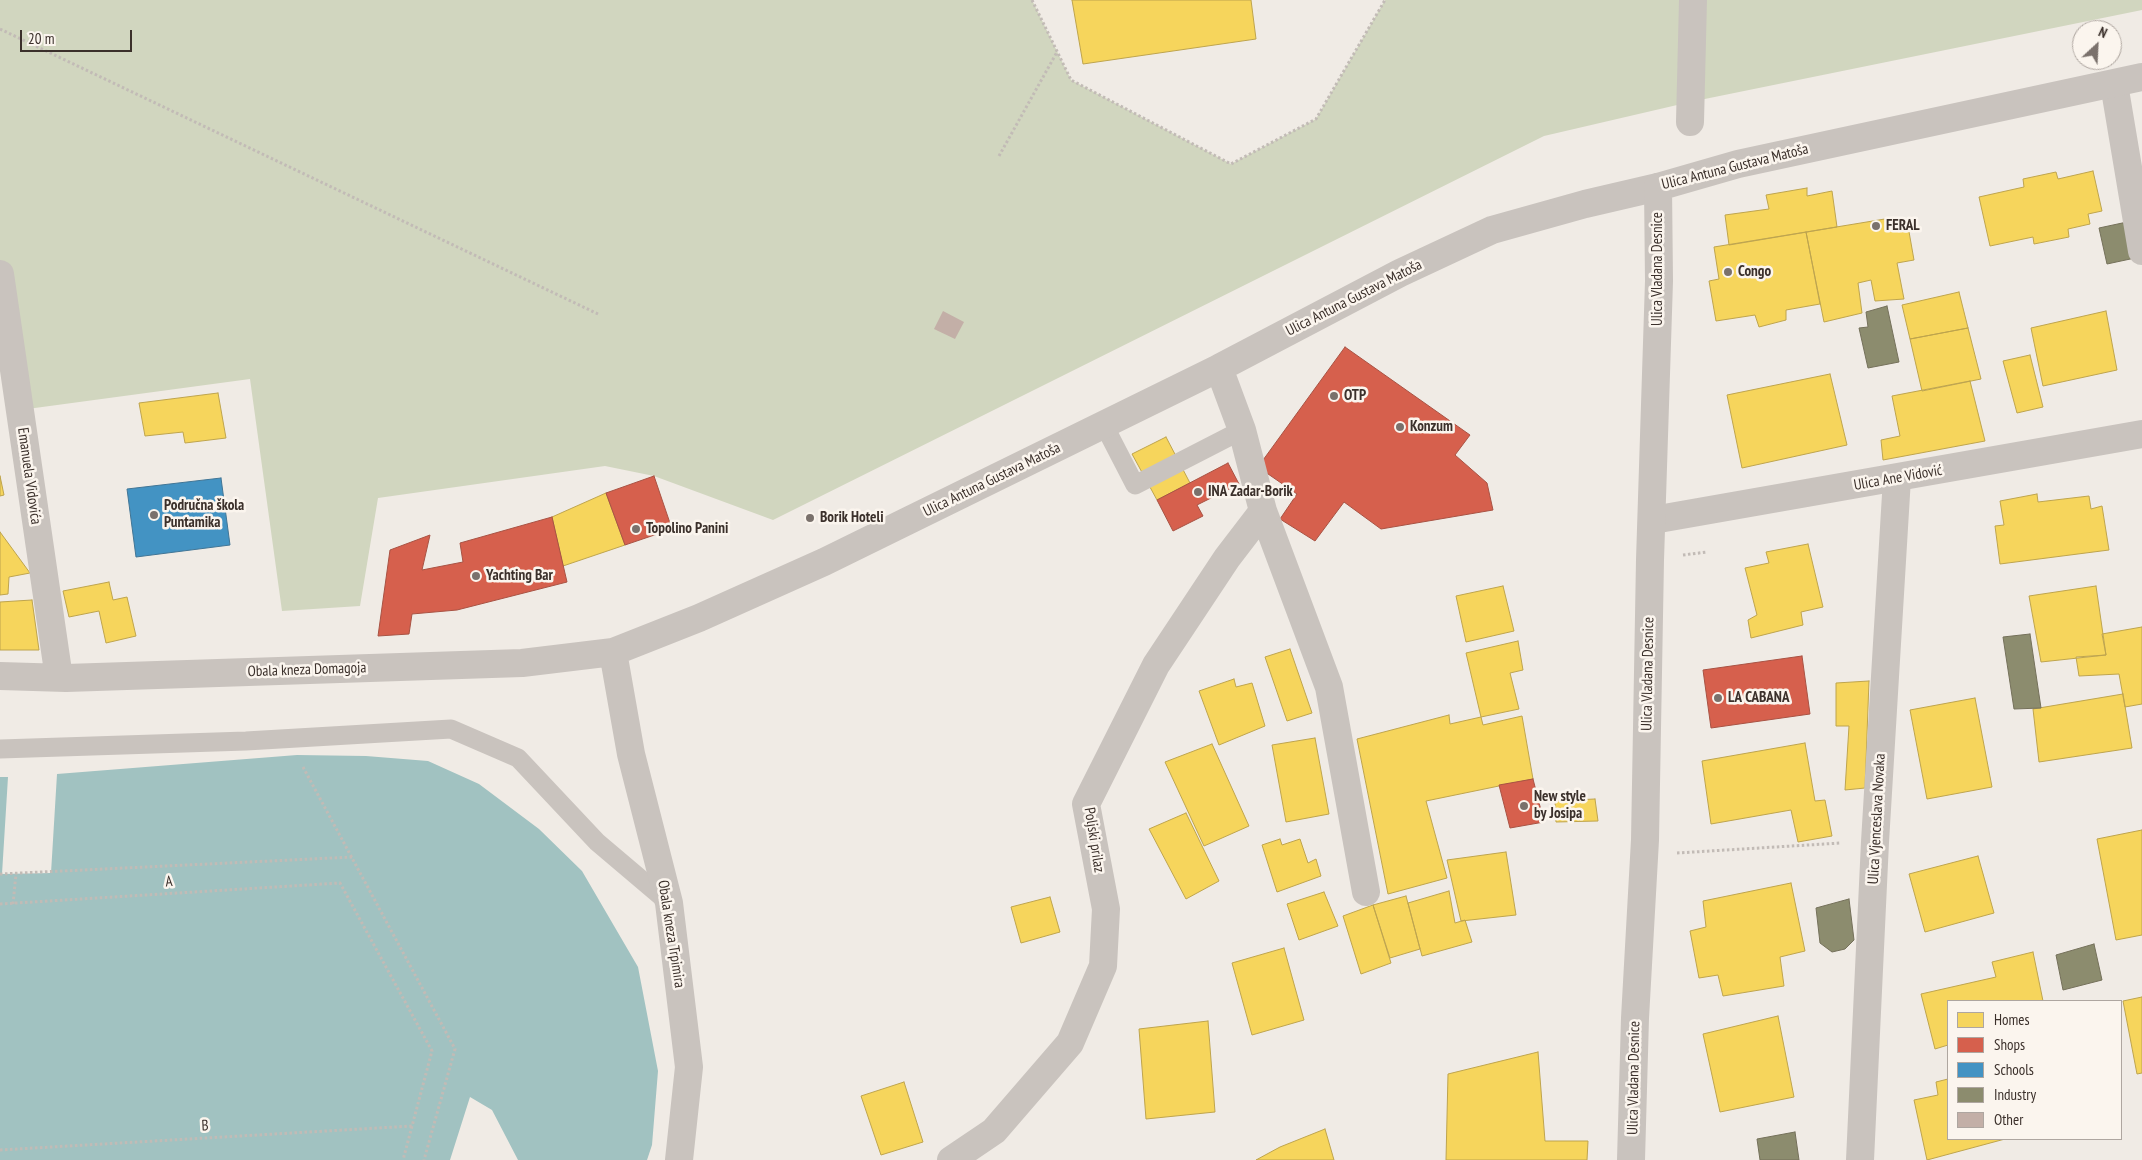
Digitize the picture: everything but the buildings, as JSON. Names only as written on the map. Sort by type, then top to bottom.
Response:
[{"type":"street","points":[[1690,122],[1693,0]]},
{"type":"street","name":"Ulica Antuna Gustava Matoša","points":[[613,652],[699,618],[824,562],[1219,368],[1400,272],[1492,230],[1738,164],[2142,77]]},
{"type":"street","points":[[2114,84],[2142,251]]},
{"type":"street","name":"Ulica Vladana Desnice","points":[[1631,1160],[1635,1018],[1644,855],[1659,281],[1658,187]]},
{"type":"street","name":"Emanuela Vidovića","points":[[0,274],[59,678]]},
{"type":"street","points":[[1219,368],[1242,430],[1263,511],[1329,687],[1366,892]]},
{"type":"street","name":"Ulica Ane Vidović","points":[[1653,520],[2142,434]]},
{"type":"street","name":"Ulica Vjenceslava Novaka","points":[[1860,1160],[1875,842],[1897,478]]},
{"type":"street","name":"Poljski prilaz","points":[[950,1160],[994,1131],[1070,1043],[1103,966],[1106,909],[1086,804],[1156,665],[1227,558],[1263,511]]},
{"type":"street","name":"Obala kneza Domagoja","points":[[0,676],[59,678],[522,663],[613,652]]},
{"type":"street","name":"Obala kneza Trpimira","points":[[613,652],[630,754],[669,903],[689,1067],[679,1160]]},
{"type":"lane","points":[[1104,425],[1135,485],[1242,430]]},
{"type":"lane","points":[[0,749],[246,741],[451,729],[518,758],[597,842],[669,903]]},
{"type":"path","points":[[1032,0],[1071,80],[1231,164],[1316,120],[1385,0]]},
{"type":"path","points":[[0,28],[598,314]]},
{"type":"path","points":[[999,156],[1057,52]]},
{"type":"path","points":[[301,764],[353,856],[455,1049],[424,1160]]},
{"type":"path","points":[[1644,855],[1875,842]]},
{"type":"path","points":[[0,874],[353,856]]},
{"type":"path","points":[[14,904],[16,874]]},
{"type":"path","name":"A","points":[[0,904],[340,883],[432,1051],[412,1126]]},
{"type":"path","points":[[403,1160],[412,1126]]},
{"type":"path","name":"B","points":[[0,1150],[412,1126]]},
{"type":"green space","points":[[0,0],[1032,0],[1071,80],[1231,164],[1316,119],[1385,0],[2142,0],[2142,10],[2093,20],[2072,20],[2072,24],[1690,102],[1544,136],[773,520],[654,476],[605,466],[378,498],[360,606],[282,611],[250,379],[20,410],[0,274]]},
{"type":"water","points":[[297,755],[366,756],[428,761],[479,784],[539,829],[582,871],[638,967],[658,1071],[652,1145],[647,1160],[518,1160],[492,1110],[470,1097],[450,1160],[0,1160],[0,777],[8,777],[2,874],[51,873],[57,774]]},
{"type":"place","name":"FERAL","points":[[1876,226]]},
{"type":"place","name":"Congo","points":[[1728,272]]},
{"type":"place","name":"OTP","points":[[1334,396]]},
{"type":"place","name":"Konzum","points":[[1400,427]]},
{"type":"place","name":"INA Zadar-Borik","points":[[1198,492]]},
{"type":"place","name":"Područna škola Puntamika","points":[[154,515]]},
{"type":"place","name":"Borik Hoteli","points":[[810,518]]},
{"type":"place","name":"Topolino Panini","points":[[636,529]]},
{"type":"place","name":"Yachting Bar","points":[[476,576]]},
{"type":"place","name":"LA CABANA","points":[[1718,698]]},
{"type":"place","name":"New style by Josipa","points":[[1524,806]]}]
